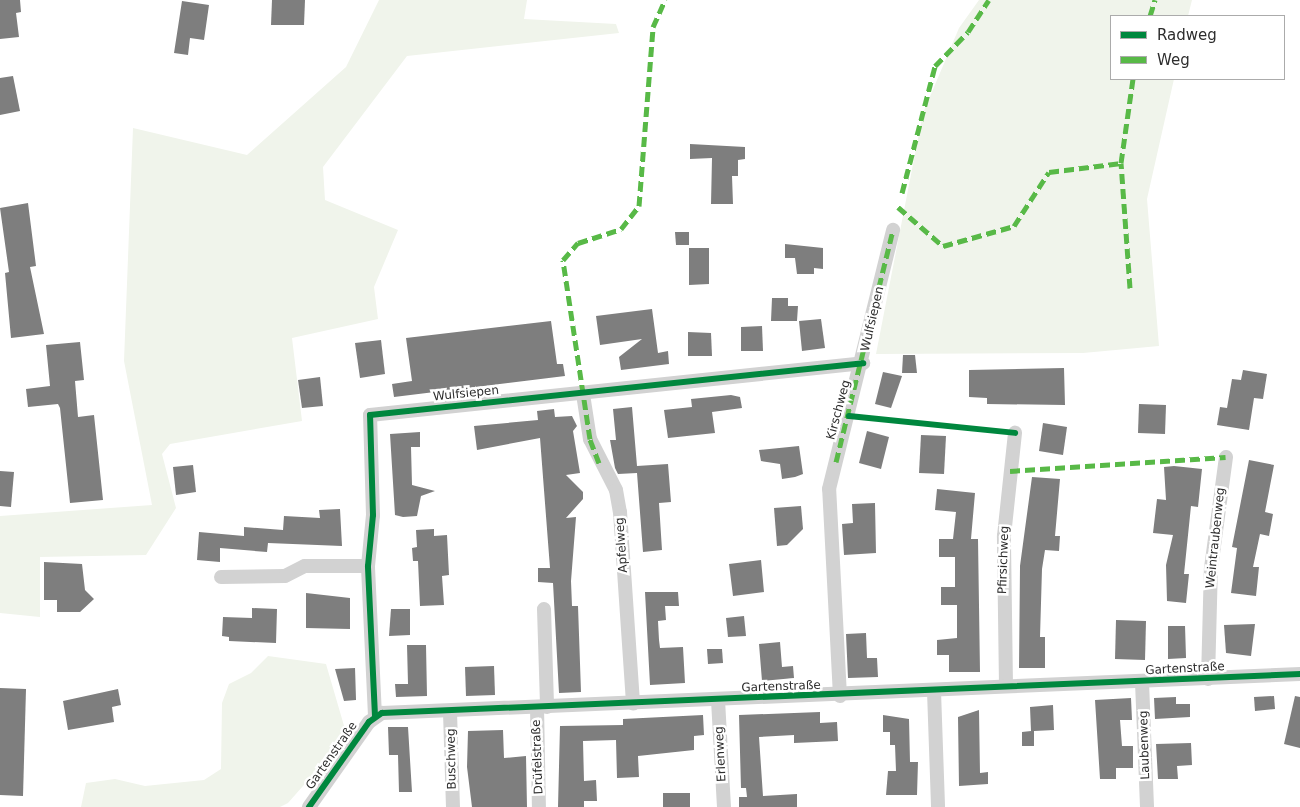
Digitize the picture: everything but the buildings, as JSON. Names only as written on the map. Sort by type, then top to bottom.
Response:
[{"type":"street","name":"Wulfsiepen","points":[[374,716],[368,566],[373,515],[370,415],[584,394],[863,363],[893,230]]},
{"type":"street","name":"Kirschweg","points":[[840,696],[829,488],[863,363]]},
{"type":"street","name":"Apfelweg","points":[[584,394],[590,439],[616,490],[620,512],[633,704]]},
{"type":"street","name":"Pfirsichweg","points":[[1006,686],[1004,536],[1015,434]]},
{"type":"street","name":"Weintraubenweg","points":[[1208,679],[1211,568],[1226,457]]},
{"type":"street","points":[[221,577],[285,576],[305,566],[368,566]]},
{"type":"street","name":"Drüfelstraße","points":[[539,807],[544,609]]},
{"type":"street","name":"Gartenstraße","points":[[309,807],[374,716],[1300,674]]},
{"type":"street","name":"Laubenweg","points":[[1142,682],[1147,807]]},
{"type":"street","points":[[934,691],[938,807]]},
{"type":"street","name":"Erlenweg","points":[[718,700],[724,807]]},
{"type":"street","name":"Buschweg","points":[[450,712],[453,807]]},
{"type":"shaded area","points":[[379,0],[527,0],[524,19],[616,24],[619,33],[407,56],[323,167],[325,200],[398,230],[374,287],[378,319],[292,338],[302,421],[170,444],[162,454],[176,508],[146,555],[40,557],[40,617],[0,613],[0,516],[152,505],[124,361],[133,128],[247,155],[346,67]]},
{"type":"shaded area","points":[[979,0],[1192,0],[1188,15],[1110,15],[1110,80],[1174,80],[1147,199],[1159,346],[1083,353],[876,354],[923,113],[959,28]]},
{"type":"shaded area","points":[[268,656],[326,664],[347,736],[288,803],[280,807],[81,807],[86,783],[115,779],[145,786],[204,780],[221,769],[222,703],[229,684],[251,673]]},
{"type":"marked path","points":[[599,463],[590,439],[563,260],[578,243],[621,229],[639,206],[653,27],[665,0]]},
{"type":"marked path","points":[[902,193],[935,66],[968,32],[989,0]]},
{"type":"marked path","points":[[1150,15],[1155,0]]},
{"type":"marked path","points":[[1130,288],[1121,163],[1133,80]]},
{"type":"marked path","points":[[898,207],[943,246],[1014,226],[1049,172],[1121,163]]},
{"type":"marked path","points":[[836,462],[893,230]]},
{"type":"marked path","points":[[1010,471],[1226,457]]},
{"type":"cycle path","points":[[375,716],[368,566],[373,515],[370,415],[863,363]]},
{"type":"cycle path","points":[[849,416],[1015,433]]},
{"type":"cycle path","points":[[309,807],[369,722],[382,713],[1300,674]]}]
